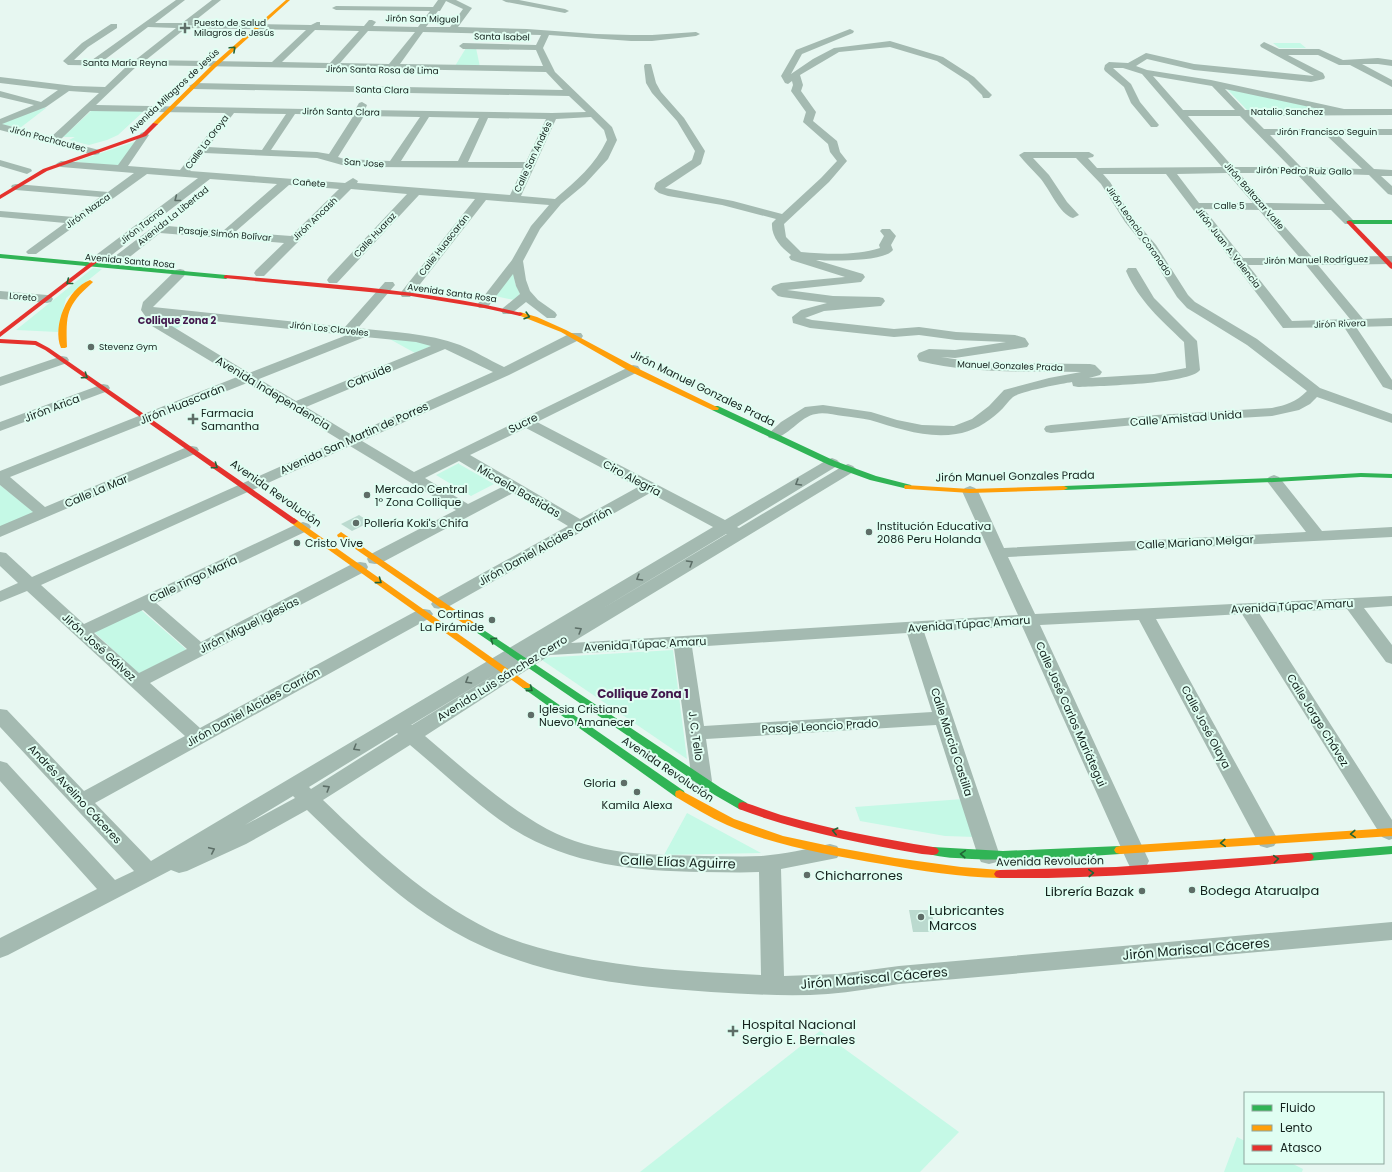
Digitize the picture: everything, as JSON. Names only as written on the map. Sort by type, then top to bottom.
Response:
[{"type":"street","points":[[94,63],[181,0]]},
{"type":"street","points":[[54,140],[136,63],[217,0]]},
{"type":"street","name":"Avenida Milagros de Jesús","points":[[194,73],[275,0]]},
{"type":"street","name":"Avenida Milagros de Jesús","points":[[91,150],[131,135],[144,135],[256,27],[288,0]]},
{"type":"street","points":[[344,0],[333,10],[385,8],[437,9]]},
{"type":"street","points":[[360,112],[366,109],[393,67],[420,29],[437,9],[442,0]]},
{"type":"street","points":[[450,0],[468,8],[462,21],[452,30]]},
{"type":"street","points":[[506,0],[566,11]]},
{"type":"street","points":[[333,65],[385,8]]},
{"type":"street","points":[[274,64],[322,20]]},
{"type":"street","name":"Jirón San Miguel","points":[[147,25],[474,30],[546,32],[596,37],[652,38],[696,34]]},
{"type":"street","name":"Santa María Reyna","points":[[114,26],[85,45],[67,61],[72,63],[204,63],[216,65]]},
{"type":"street","points":[[450,67],[474,30]]},
{"type":"street","points":[[850,31],[799,52],[785,76],[812,112],[808,122],[833,143],[836,152],[842,161],[825,180],[778,223],[778,230],[787,246],[798,255],[855,256],[879,253],[887,250],[885,245],[890,236],[886,231]]},
{"type":"street","points":[[524,115],[542,77],[539,48],[546,32]]},
{"type":"street","points":[[596,37],[603,48]]},
{"type":"street","points":[[796,91],[798,85],[795,74],[816,61],[842,49],[890,44],[940,59],[971,79],[987,94],[986,96]]},
{"type":"street","points":[[1130,66],[1145,57],[1148,57],[1194,67],[1232,69],[1311,79],[1321,78],[1320,75],[1264,45]]},
{"type":"street","name":"Santa Isabel","points":[[460,52],[539,48]]},
{"type":"street","points":[[1278,52],[1317,52],[1322,53],[1340,63],[1378,61],[1392,63]]},
{"type":"street","points":[[1352,63],[1392,84]]},
{"type":"street","name":"Jirón Santa Rosa de Lima","points":[[216,65],[274,64],[393,67],[542,77]]},
{"type":"street","name":"Jirón Santa Rosa de Lima","points":[[216,65],[450,67],[542,77]]},
{"type":"street","points":[[1154,125],[1136,103],[1128,86],[1108,69],[1108,65],[1130,66],[1145,72],[1213,84],[1343,112]]},
{"type":"street","points":[[648,66],[652,83],[657,93],[681,120],[700,151],[697,162],[660,185],[659,188],[668,192],[702,198],[784,218]]},
{"type":"street","name":"Jirón Baltazar Valle","points":[[1145,72],[1157,84],[1308,260],[1354,323],[1391,386]]},
{"type":"street","points":[[499,302],[517,261],[535,228],[557,202],[581,182],[604,157],[612,140],[609,129],[595,114],[571,93],[542,77]]},
{"type":"street","name":"Santa Clara","points":[[194,86],[375,96],[542,77],[571,93]]},
{"type":"street","points":[[0,80],[68,88],[107,90]]},
{"type":"street","points":[[1157,84],[1213,84],[1243,112],[1334,207],[1390,262]]},
{"type":"street","points":[[0,122],[43,105],[68,88]]},
{"type":"street","points":[[0,94],[43,105]]},
{"type":"street","points":[[332,158],[360,112],[360,108],[375,96]]},
{"type":"street","name":"Avenida Milagros de Jesús","points":[[146,120],[167,99]]},
{"type":"street","name":"Jirón Santa Clara","points":[[88,108],[552,116],[595,114]]},
{"type":"street","name":"Calle La Oroya","points":[[183,173],[232,110]]},
{"type":"street","points":[[265,152],[293,111]]},
{"type":"street","points":[[1368,112],[1392,132]]},
{"type":"street","name":"Natalio Sanchez","points":[[1182,113],[1392,112]]},
{"type":"street","points":[[393,164],[426,114]]},
{"type":"street","points":[[461,165],[485,115]]},
{"type":"street","name":"Calle San Andrés","points":[[514,199],[552,116]]},
{"type":"street","name":"Jirón Pachacutec","points":[[0,127],[91,150]]},
{"type":"street","name":"Jirón Francisco Seguin","points":[[1262,132],[1392,132]]},
{"type":"street","points":[[1329,132],[1392,192]]},
{"type":"street","points":[[121,168],[144,135]]},
{"type":"street","points":[[0,197],[45,170],[91,150]]},
{"type":"street","points":[[0,187],[27,170],[91,150]]},
{"type":"street","name":"San Jose","points":[[201,150],[265,152],[332,158],[342,162],[371,164],[529,165]]},
{"type":"street","points":[[1073,215],[1063,204],[1045,177],[1024,155],[1091,155]]},
{"type":"street","name":"Jirón Leoncio Coronado","points":[[1079,155],[1105,182],[1129,220],[1152,247],[1183,297],[1191,305],[1252,342],[1315,391],[1392,419]]},
{"type":"street","points":[[0,163],[27,170]]},
{"type":"street","name":"Cañete","points":[[61,164],[557,202]]},
{"type":"street","name":"Jirón Ancash","points":[[260,273],[371,164]]},
{"type":"street","name":"Jirón Nazca","points":[[32,252],[145,170]]},
{"type":"street","name":"Jirón Pedro Ruiz Gallo","points":[[1096,171],[1299,170],[1372,173],[1392,172]]},
{"type":"street","name":"Jirón Juan A. Valencia","points":[[1168,171],[1288,325]]},
{"type":"street","name":"Jirón Tacna","points":[[0,335],[208,175]]},
{"type":"street","name":"Avenida La Libertad","points":[[65,353],[62,314],[72,297],[222,176]]},
{"type":"street","points":[[226,234],[286,181]]},
{"type":"street","points":[[16,187],[110,195]]},
{"type":"street","name":"Calle Huaraz","points":[[333,280],[416,191]]},
{"type":"street","name":"Calle Huascarán","points":[[409,291],[483,196]]},
{"type":"street","name":"Calle 5","points":[[1196,206],[1334,207]]},
{"type":"street","points":[[0,214],[76,220]]},
{"type":"street","points":[[1349,222],[1392,222]]},
{"type":"street","name":"Pasaje Simón Bolívar","points":[[158,228],[293,240]]},
{"type":"street","name":"Avenida Santa Rosa","points":[[0,249],[32,252],[180,273],[386,288]]},
{"type":"street","name":"Manuel Gonzales Prada","points":[[774,436],[786,425],[810,410],[831,410],[871,416],[894,424],[922,429],[944,431],[956,430],[977,422],[994,409],[1008,393],[1049,382],[1092,374],[1095,371],[1090,368],[981,367],[953,364],[924,358],[924,356],[929,353],[955,354],[1022,344],[1020,341],[1015,339],[956,336],[919,331],[905,333],[881,332],[810,324],[798,320],[798,317],[802,314],[830,307],[877,303],[879,301],[833,300],[782,293],[777,289],[781,287],[857,279],[859,277],[831,267],[798,259],[795,257],[798,255]]},
{"type":"street","name":"Avenida Santa Rosa","points":[[0,256],[96,261]]},
{"type":"street","name":"Jirón Manuel Rodríguez","points":[[1239,262],[1308,260],[1390,262]]},
{"type":"street","points":[[517,261],[521,286],[526,295],[550,315]]},
{"type":"street","name":"Avenida Santa Rosa","points":[[114,263],[260,273],[333,280],[499,302],[550,315],[564,324],[576,336]]},
{"type":"street","points":[[1030,387],[1154,378],[1187,373],[1193,370],[1190,341],[1153,306],[1136,284],[1132,271]]},
{"type":"street","points":[[147,310],[147,305],[151,300],[180,273]]},
{"type":"street","points":[[349,330],[386,288]]},
{"type":"street","name":"Loreto","points":[[0,295],[47,299]]},
{"type":"street","points":[[499,302],[526,295]]},
{"type":"street","name":"Avenida Santa Rosa","points":[[499,302],[576,336]]},
{"type":"street","name":"Jirón Los Claveles","points":[[147,310],[416,338],[444,344],[504,372]]},
{"type":"street","name":"Avenida Independencia","points":[[147,310],[150,316],[157,323],[468,511]]},
{"type":"street","name":"Jirón Rivera","points":[[1288,325],[1392,322]]},
{"type":"street","points":[[368,332],[415,357]]},
{"type":"street","name":"Jirón Huascarán","points":[[0,477],[246,378],[368,332]]},
{"type":"street","points":[[0,335],[31,335],[45,337]]},
{"type":"street","name":"Jirón Manuel Gonzales Prada","points":[[576,336],[633,369],[840,466],[879,480],[909,487],[970,491],[1274,480],[1361,475],[1392,476]]},
{"type":"street","name":"Avenida San Martin de Porres","points":[[0,597],[253,481],[504,372],[576,336]]},
{"type":"street","name":"Avenida Revolución","points":[[0,341],[36,344],[65,353]]},
{"type":"street","name":"Avenida Revolución","points":[[55,341],[65,353],[103,388],[158,413],[192,450],[253,481],[272,488]]},
{"type":"street","name":"Cahuide","points":[[295,407],[444,344]]},
{"type":"street","points":[[0,382],[65,353]]},
{"type":"street","name":"Sucre","points":[[413,478],[633,369]]},
{"type":"street","name":"Jirón Arica","points":[[0,427],[103,388]]},
{"type":"street","name":"Calle Amistad Unida","points":[[1051,429],[1156,419],[1272,412],[1294,407],[1305,401],[1315,391]]},
{"type":"street","name":"Ciro Alegría","points":[[526,422],[731,531]]},
{"type":"street","name":"Calle La Mar","points":[[0,532],[192,450]]},
{"type":"street","name":"Micaela Bastidas","points":[[459,455],[580,526]]},
{"type":"street","name":"Avenida Luis Sánchez Cerro","points":[[0,949],[149,873],[184,863],[239,838],[302,792],[520,658],[840,466]]},
{"type":"street","points":[[0,477],[43,513]]},
{"type":"street","points":[[1274,480],[1317,535]]},
{"type":"street","name":"Avenida Revolución","points":[[253,481],[303,527],[424,614],[689,800],[737,826],[832,852],[940,869],[996,874],[1052,875],[1142,870],[1391,838]]},
{"type":"street","points":[[375,559],[514,487]]},
{"type":"street","name":"Jirón Daniel Alcides Carrión","points":[[440,604],[650,487]]},
{"type":"street","name":"Calle José Carlos Mariátegui","points":[[970,491],[1142,870]]},
{"type":"street","name":"Calle Tingo María","points":[[82,632],[303,527]]},
{"type":"street","name":"Avenida Revolución","points":[[333,530],[702,782],[744,806],[802,824],[911,846],[989,856],[1044,855],[1267,840],[1391,838]]},
{"type":"street","name":"Avenida Luis Sánchez Cerro","points":[[520,658],[546,650],[731,531]]},
{"type":"street","name":"Calle Mariano Melgar","points":[[999,553],[1392,532]]},
{"type":"street","name":"Jirón José Gálvez","points":[[0,557],[198,737]]},
{"type":"street","name":"Jirón Miguel Iglesias","points":[[137,682],[360,567]]},
{"type":"street","points":[[144,602],[200,650]]},
{"type":"street","name":"Avenida Túpac Amaru","points":[[546,650],[1029,620],[1392,602]]},
{"type":"street","points":[[1352,603],[1392,658]]},
{"type":"street","name":"Calle Jorge Chávez","points":[[1247,608],[1391,838]]},
{"type":"street","name":"Jirón Daniel Alcides Carrión","points":[[82,801],[424,614]]},
{"type":"street","name":"Calle José Olaya","points":[[1145,614],[1267,840]]},
{"type":"street","name":"Calle Marcia Castilla","points":[[914,628],[989,856]]},
{"type":"street","name":"J. C. Tello","points":[[682,642],[702,782]]},
{"type":"street","name":"Andrés Avelino Cáceres","points":[[0,715],[149,873]]},
{"type":"street","name":"Pasaje Leoncio Prado","points":[[695,733],[944,718]]},
{"type":"street","name":"Calle Elías Aguirre","points":[[405,729],[494,804],[520,823],[546,838],[581,852],[608,859],[640,863],[715,864],[770,862],[832,852]]},
{"type":"street","points":[[0,768],[112,891]]},
{"type":"street","name":"Jirón Mariscal Cáceres","points":[[302,792],[382,869],[420,899],[456,922],[495,943],[532,955],[579,966],[679,981],[820,986],[899,975],[1392,931]]},
{"type":"street","points":[[770,862],[773,985]]},
{"type":"green space","points":[[1273,43],[1300,43],[1306,48],[1279,48]]},
{"type":"green space","points":[[466,48],[476,48],[480,67],[455,66]]},
{"type":"green space","points":[[1226,88],[1326,110],[1247,110]]},
{"type":"green space","points":[[42,106],[46,108],[20,128],[0,124]]},
{"type":"green space","points":[[92,110],[144,111],[118,135],[107,140],[89,145],[69,140],[75,137],[63,137]]},
{"type":"green space","points":[[137,141],[119,166],[74,162]]},
{"type":"green space","points":[[93,268],[102,269],[66,298],[58,332],[16,330]]},
{"type":"green space","points":[[514,268],[515,283],[520,294],[514,300],[495,296]]},
{"type":"green space","points":[[159,314],[201,318],[174,329],[158,317]]},
{"type":"green space","points":[[386,337],[436,344],[415,353]]},
{"type":"green space","points":[[459,463],[494,484],[471,496],[436,475]]},
{"type":"green space","points":[[0,485],[35,513],[0,528]]},
{"type":"green space","points":[[141,610],[188,651],[140,675],[94,632]]},
{"type":"green space","points":[[673,650],[687,759],[539,658]]},
{"type":"green space","points":[[963,799],[975,837],[945,836],[860,821],[855,807]]},
{"type":"green space","points":[[687,813],[761,853],[664,855]]},
{"type":"green space","points":[[820,1031],[959,1132],[920,1172],[640,1172]]},
{"type":"green space","points":[[1237,1137],[1244,1140],[1244,1164],[1293,1164],[1303,1169],[1302,1172],[1224,1172]]},
{"type":"building","name":"Pollería Koki's Chifa","points":[[359,515],[370,522],[352,531],[341,524]]},
{"type":"building","name":"Lubricantes Marcos","points":[[909,910],[931,910],[936,932],[913,932]]},
{"type":"traffic: fast","points":[[1349,222],[1392,222]]},
{"type":"traffic: fast","points":[[0,256],[226,277]]},
{"type":"traffic: fast","points":[[715,408],[832,463],[873,478],[908,487]]},
{"type":"traffic: fast","points":[[1064,488],[1361,475],[1392,476]]},
{"type":"traffic: fast","points":[[473,626],[717,791],[743,806]]},
{"type":"traffic: fast","points":[[526,686],[680,794]]},
{"type":"traffic: fast","points":[[933,851],[980,855],[1003,855],[1120,850]]},
{"type":"traffic: fast","points":[[1308,857],[1392,850]]},
{"type":"traffic: slow","points":[[155,124],[214,66],[288,0]]},
{"type":"traffic: slow","points":[[63,347],[63,325],[66,310],[74,297],[90,282]]},
{"type":"traffic: slow","points":[[520,314],[550,324],[632,369],[715,408]]},
{"type":"traffic: slow","points":[[908,487],[970,491],[1064,488]]},
{"type":"traffic: slow","points":[[294,521],[526,686]]},
{"type":"traffic: slow","points":[[341,535],[473,626]]},
{"type":"traffic: slow","points":[[680,794],[704,809],[730,822],[783,840],[811,847],[895,862],[961,871],[1000,874]]},
{"type":"traffic: slow","points":[[1120,850],[1392,832]]},
{"type":"traffic: jam","points":[[0,197],[45,170],[144,135],[155,124]]},
{"type":"traffic: jam","points":[[1349,222],[1392,267]]},
{"type":"traffic: jam","points":[[0,335],[97,260]]},
{"type":"traffic: jam","points":[[226,277],[411,294],[447,299],[520,314]]},
{"type":"traffic: jam","points":[[0,341],[36,343],[47,349],[294,521]]},
{"type":"traffic: jam","points":[[743,806],[755,811],[843,834],[910,848],[933,851]]},
{"type":"traffic: jam","points":[[1000,874],[1116,872],[1308,857]]},
{"type":"place","name":"Puesto de Salud Milagros de Jesús","points":[[185,28]]},
{"type":"place","name":"Stevenz Gym","points":[[91,347]]},
{"type":"place","name":"Farmacia Samantha","points":[[193,419]]},
{"type":"place","name":"Mercado Central 1° Zona Collique","points":[[367,495]]},
{"type":"place","name":"Pollería Koki's Chifa","points":[[356,523]]},
{"type":"place","name":"Institución Educativa 2086 Peru Holanda","points":[[869,532]]},
{"type":"place","name":"Cristo Vive","points":[[297,543]]},
{"type":"place","name":"Cortinas La Pirámide","points":[[492,620]]},
{"type":"place","name":"Iglesia Cristiana Nuevo Amanecer","points":[[531,715]]},
{"type":"place","name":"Gloria","points":[[624,783]]},
{"type":"place","name":"Kamila Alexa","points":[[637,792]]},
{"type":"place","name":"Chicharrones","points":[[807,875]]},
{"type":"place","name":"Bodega Atarualpa","points":[[1192,890]]},
{"type":"place","name":"Librería Bazak","points":[[1142,891]]},
{"type":"place","name":"Lubricantes Marcos","points":[[921,917]]},
{"type":"place","name":"Hospital Nacional Sergio E. Bernales","points":[[733,1031]]},
{"type":"district","name":"Collique Zona 2","points":[[177,320]]},
{"type":"district","name":"Collique Zona 1","points":[[643,693]]}]
